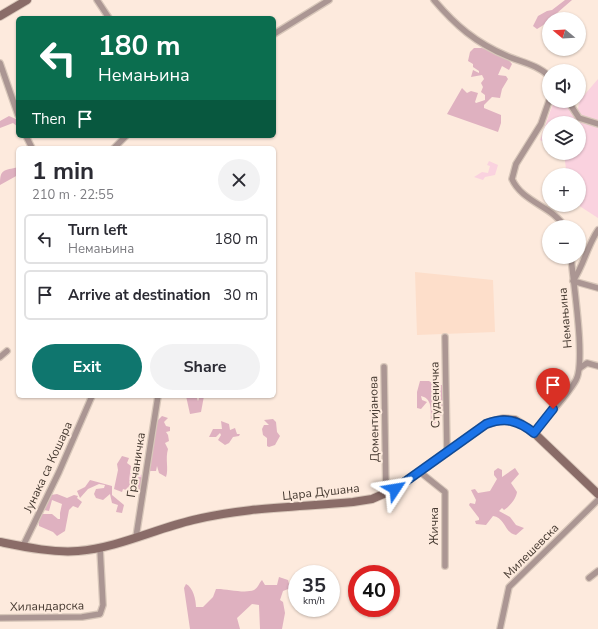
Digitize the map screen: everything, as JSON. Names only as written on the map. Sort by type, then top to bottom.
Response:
[{"type":"street","points":[[0,16],[27,0]]},
{"type":"street","points":[[97,0],[108,16]]},
{"type":"street","points":[[276,33],[330,0]]},
{"type":"street","points":[[434,0],[461,30],[473,38],[506,56],[535,67],[542,72]]},
{"type":"street","points":[[0,63],[16,109]]},
{"type":"street","points":[[547,108],[541,124],[516,164],[512,179],[519,191],[559,220]]},
{"type":"street","points":[[573,108],[579,118],[598,124]]},
{"type":"street","points":[[116,146],[124,138]]},
{"type":"street","points":[[598,230],[573,281],[598,288]]},
{"type":"street","name":"Немањина","points":[[572,264],[580,368]]},
{"type":"street","name":"Студеничка","points":[[445,337],[447,452]]},
{"type":"street","points":[[0,357],[7,351]]},
{"type":"street","points":[[534,433],[576,379],[580,368],[587,363],[598,366]]},
{"type":"street","name":"Доментијанова","points":[[384,368],[386,494]]},
{"type":"street","name":"Јунака са Кошара","points":[[22,546],[59,472],[91,398]]},
{"type":"street","name":"Грачаничка","points":[[136,537],[158,398]]},
{"type":"street","name":"Цара Душана","points":[[0,542],[64,552],[100,548],[193,520],[237,512],[372,499],[386,494],[420,472],[486,424],[503,419],[515,420],[534,433],[598,494]]},
{"type":"street","name":"Жичка","points":[[420,472],[445,492],[445,566]]},
{"type":"street","name":"Милешевска","points":[[500,629],[509,587],[598,500]]},
{"type":"street","name":"Хиландарска","points":[[0,618],[82,617],[100,614],[103,599],[100,548]]},
{"type":"street","points":[[589,578],[598,571]]},
{"type":"shaded area","points":[[565,0],[572,0],[558,12],[545,12],[552,10]]},
{"type":"shaded area","points":[[542,14],[542,26],[537,29],[533,26],[538,16]]},
{"type":"shaded area","points":[[474,48],[482,48],[507,58],[512,64],[509,70],[502,66],[498,75],[506,76],[508,79],[502,89],[500,98],[492,97],[484,105],[484,108],[501,115],[501,123],[498,132],[447,114],[462,88],[467,93],[471,91],[478,93],[476,103],[485,100],[485,95],[481,92],[483,87],[481,83],[484,79],[482,75],[471,77],[473,70],[479,73],[479,71],[473,67],[473,64],[468,61],[470,52]]},
{"type":"shaded area","points":[[598,79],[598,218],[586,210],[586,168],[566,168],[565,160],[586,160],[586,116],[549,116],[551,108],[574,108],[577,112],[578,108],[586,108],[586,93]]},
{"type":"shaded area","points":[[9,116],[16,119],[16,125],[13,123],[0,128],[0,121]]},
{"type":"shaded area","points":[[489,161],[498,165],[495,175],[485,177],[483,180],[474,177],[482,172],[488,173],[490,166],[487,165]]},
{"type":"shaded area","points":[[16,168],[16,176],[0,185],[2,173],[6,170]]},
{"type":"shaded area","points":[[415,272],[493,280],[495,332],[417,335]]},
{"type":"shaded area","points":[[420,381],[429,381],[435,385],[442,385],[443,387],[444,404],[442,415],[436,423],[431,425],[430,403],[428,400],[421,396],[422,400],[427,402],[421,409],[417,408],[417,392]]},
{"type":"shaded area","points":[[186,398],[197,398],[198,401],[199,398],[204,398],[201,412],[190,414]]},
{"type":"shaded area","points":[[162,416],[168,418],[164,422],[166,426],[170,427],[170,431],[166,432],[169,441],[165,443],[168,449],[166,477],[159,473],[157,466],[156,471],[148,471],[157,421]]},
{"type":"shaded area","points":[[273,419],[276,422],[277,432],[280,436],[275,445],[269,447],[267,446],[267,438],[263,435],[262,429],[264,425],[269,425],[264,420]]},
{"type":"shaded area","points":[[221,421],[229,424],[230,430],[235,428],[237,434],[240,434],[239,436],[233,437],[229,443],[225,445],[218,440],[221,435],[220,433],[216,437],[209,437],[213,429],[222,429]]},
{"type":"shaded area","points":[[122,456],[129,458],[127,463],[131,466],[129,480],[140,477],[143,478],[142,485],[140,486],[141,493],[136,488],[133,490],[128,487],[126,490],[123,489],[122,492],[114,489],[118,470],[117,464]]},
{"type":"shaded area","points":[[498,468],[502,470],[502,477],[515,468],[519,474],[511,483],[517,492],[515,497],[504,510],[502,508],[499,511],[510,517],[516,525],[524,528],[516,535],[509,532],[503,522],[497,517],[493,516],[486,525],[476,524],[475,521],[479,520],[479,518],[469,505],[470,503],[475,504],[476,500],[471,490],[475,489],[478,493],[490,491],[497,479],[494,475],[494,471]]},
{"type":"shaded area","points":[[130,473],[143,475],[143,478],[129,480]]},
{"type":"shaded area","points":[[90,480],[112,486],[112,495],[124,505],[122,513],[116,512],[118,505],[112,503],[110,494],[103,500],[96,498],[94,494],[96,489],[104,488],[105,485],[99,484],[88,489],[80,498],[77,491],[85,487]]},
{"type":"shaded area","points":[[57,494],[67,498],[74,495],[78,496],[77,498],[82,502],[78,508],[73,506],[69,510],[65,531],[57,536],[53,532],[39,526],[39,518],[42,514],[52,514],[60,519],[62,504],[52,500],[49,511],[44,510],[51,495]]},
{"type":"shaded area","points":[[279,577],[288,580],[288,589],[283,591],[280,600],[283,602],[285,613],[282,629],[260,629],[259,605],[252,604],[237,618],[240,629],[190,629],[184,588],[186,584],[191,588],[195,597],[196,607],[203,607],[213,597],[216,589],[250,591],[254,590],[262,580],[265,585],[277,585]]},
{"type":"route","points":[[395,489],[486,424],[503,419],[515,420],[534,433],[553,409]]}]
